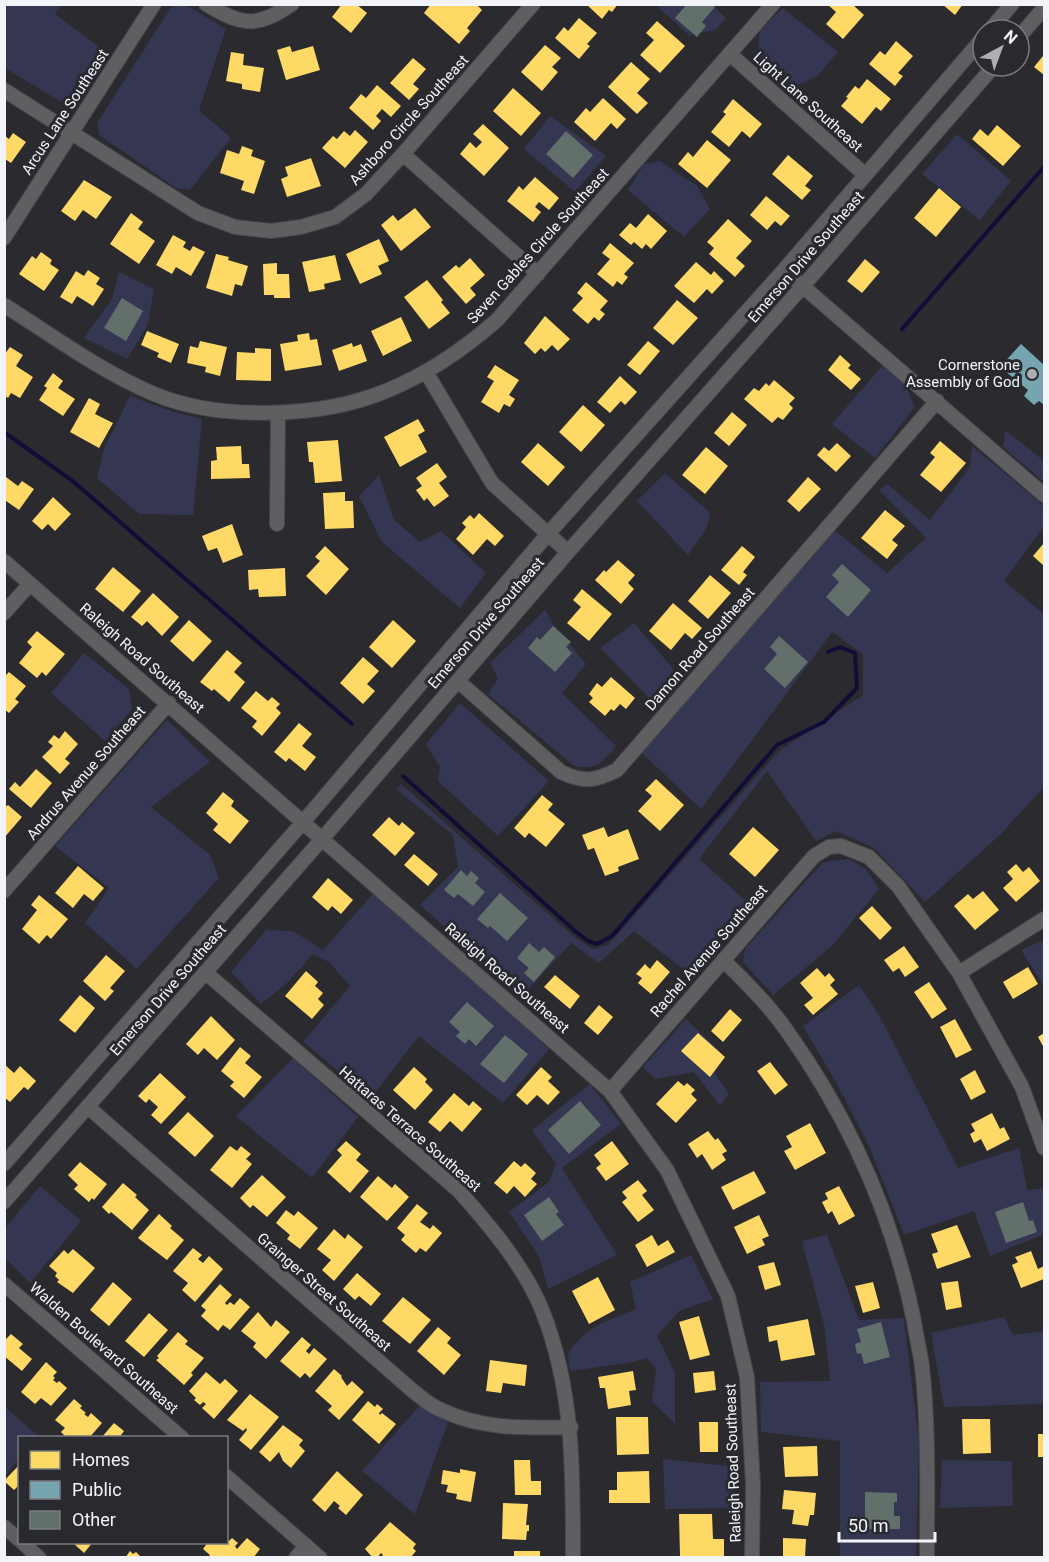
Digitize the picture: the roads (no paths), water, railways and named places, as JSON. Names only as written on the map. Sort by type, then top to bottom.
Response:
[{"type":"street","name":"Arcus Lane Southeast","points":[[4,237],[154,4]]},
{"type":"street","points":[[206,4],[229,18],[251,22],[273,17],[292,4]]},
{"type":"street","name":"Ashboro Circle Southeast","points":[[4,90],[198,213],[235,227],[271,231],[301,227],[335,217],[366,194],[533,4]]},
{"type":"street","name":"Seven Gables Circle Southeast","points":[[4,305],[108,372],[155,394],[189,405],[232,412],[278,413],[348,403],[386,392],[426,372],[468,345],[497,320],[773,4]]},
{"type":"street","points":[[1000,18],[1012,4]]},
{"type":"street","points":[[1031,23],[1044,8]]},
{"type":"street","name":"Emerson Drive Southeast","points":[[4,1164],[304,821],[547,534],[784,270],[971,52]]},
{"type":"street","name":"Light Lane Southeast","points":[[730,54],[864,174]]},
{"type":"street","name":"Emerson Drive Southeast","points":[[4,1202],[323,838],[568,552],[984,78]]},
{"type":"street","points":[[403,154],[538,274]]},
{"type":"street","points":[[784,270],[1044,495]]},
{"type":"street","points":[[426,372],[492,483],[568,552]]},
{"type":"street","name":"Damon Road Southeast","points":[[458,681],[561,772],[577,780],[598,779],[617,770],[937,401]]},
{"type":"street","points":[[277,524],[278,413]]},
{"type":"street","name":"Raleigh Road Southeast","points":[[4,561],[610,1091],[668,1170],[728,1296],[747,1377],[753,1485],[752,1557]]},
{"type":"street","points":[[4,613],[30,584]]},
{"type":"street","name":"Andrus Avenue Southeast","points":[[4,891],[169,703]]},
{"type":"street","name":"Rachel Avenue Southeast","points":[[610,1091],[814,856],[829,847],[842,846],[868,857],[898,886],[959,973]]},
{"type":"street","points":[[1044,920],[959,973],[1022,1087],[1044,1148]]},
{"type":"street","points":[[723,960],[753,989],[786,1029],[818,1077],[850,1136],[882,1206],[906,1283],[922,1364],[927,1423],[927,1557]]},
{"type":"street","name":"Hattaras Terrace Southeast","points":[[205,972],[459,1191],[488,1223],[516,1263],[542,1309],[562,1374],[571,1427],[573,1557]]},
{"type":"street","name":"Grainger Street Southeast","points":[[88,1107],[413,1391],[439,1409],[476,1423],[514,1429],[571,1427]]},
{"type":"street","name":"Walden Boulevard Southeast","points":[[4,1284],[181,1436]]},
{"type":"street","points":[[228,1478],[320,1557]]},
{"type":"street","points":[[4,1527],[18,1539]]},
{"type":"street","points":[[24,1544],[39,1557]]},
{"type":"street","points":[[296,1557],[306,1545]]},
{"type":"waterway","points":[[902,329],[1044,167]]},
{"type":"waterway","points":[[4,432],[74,482],[352,724]]},
{"type":"waterway","points":[[403,776],[575,931],[588,941],[597,944],[612,936],[777,745],[824,722],[857,688],[855,653],[840,647],[828,652]]},
{"type":"place","name":"Cornerstone Assembly of God","points":[[1032,374]]}]
